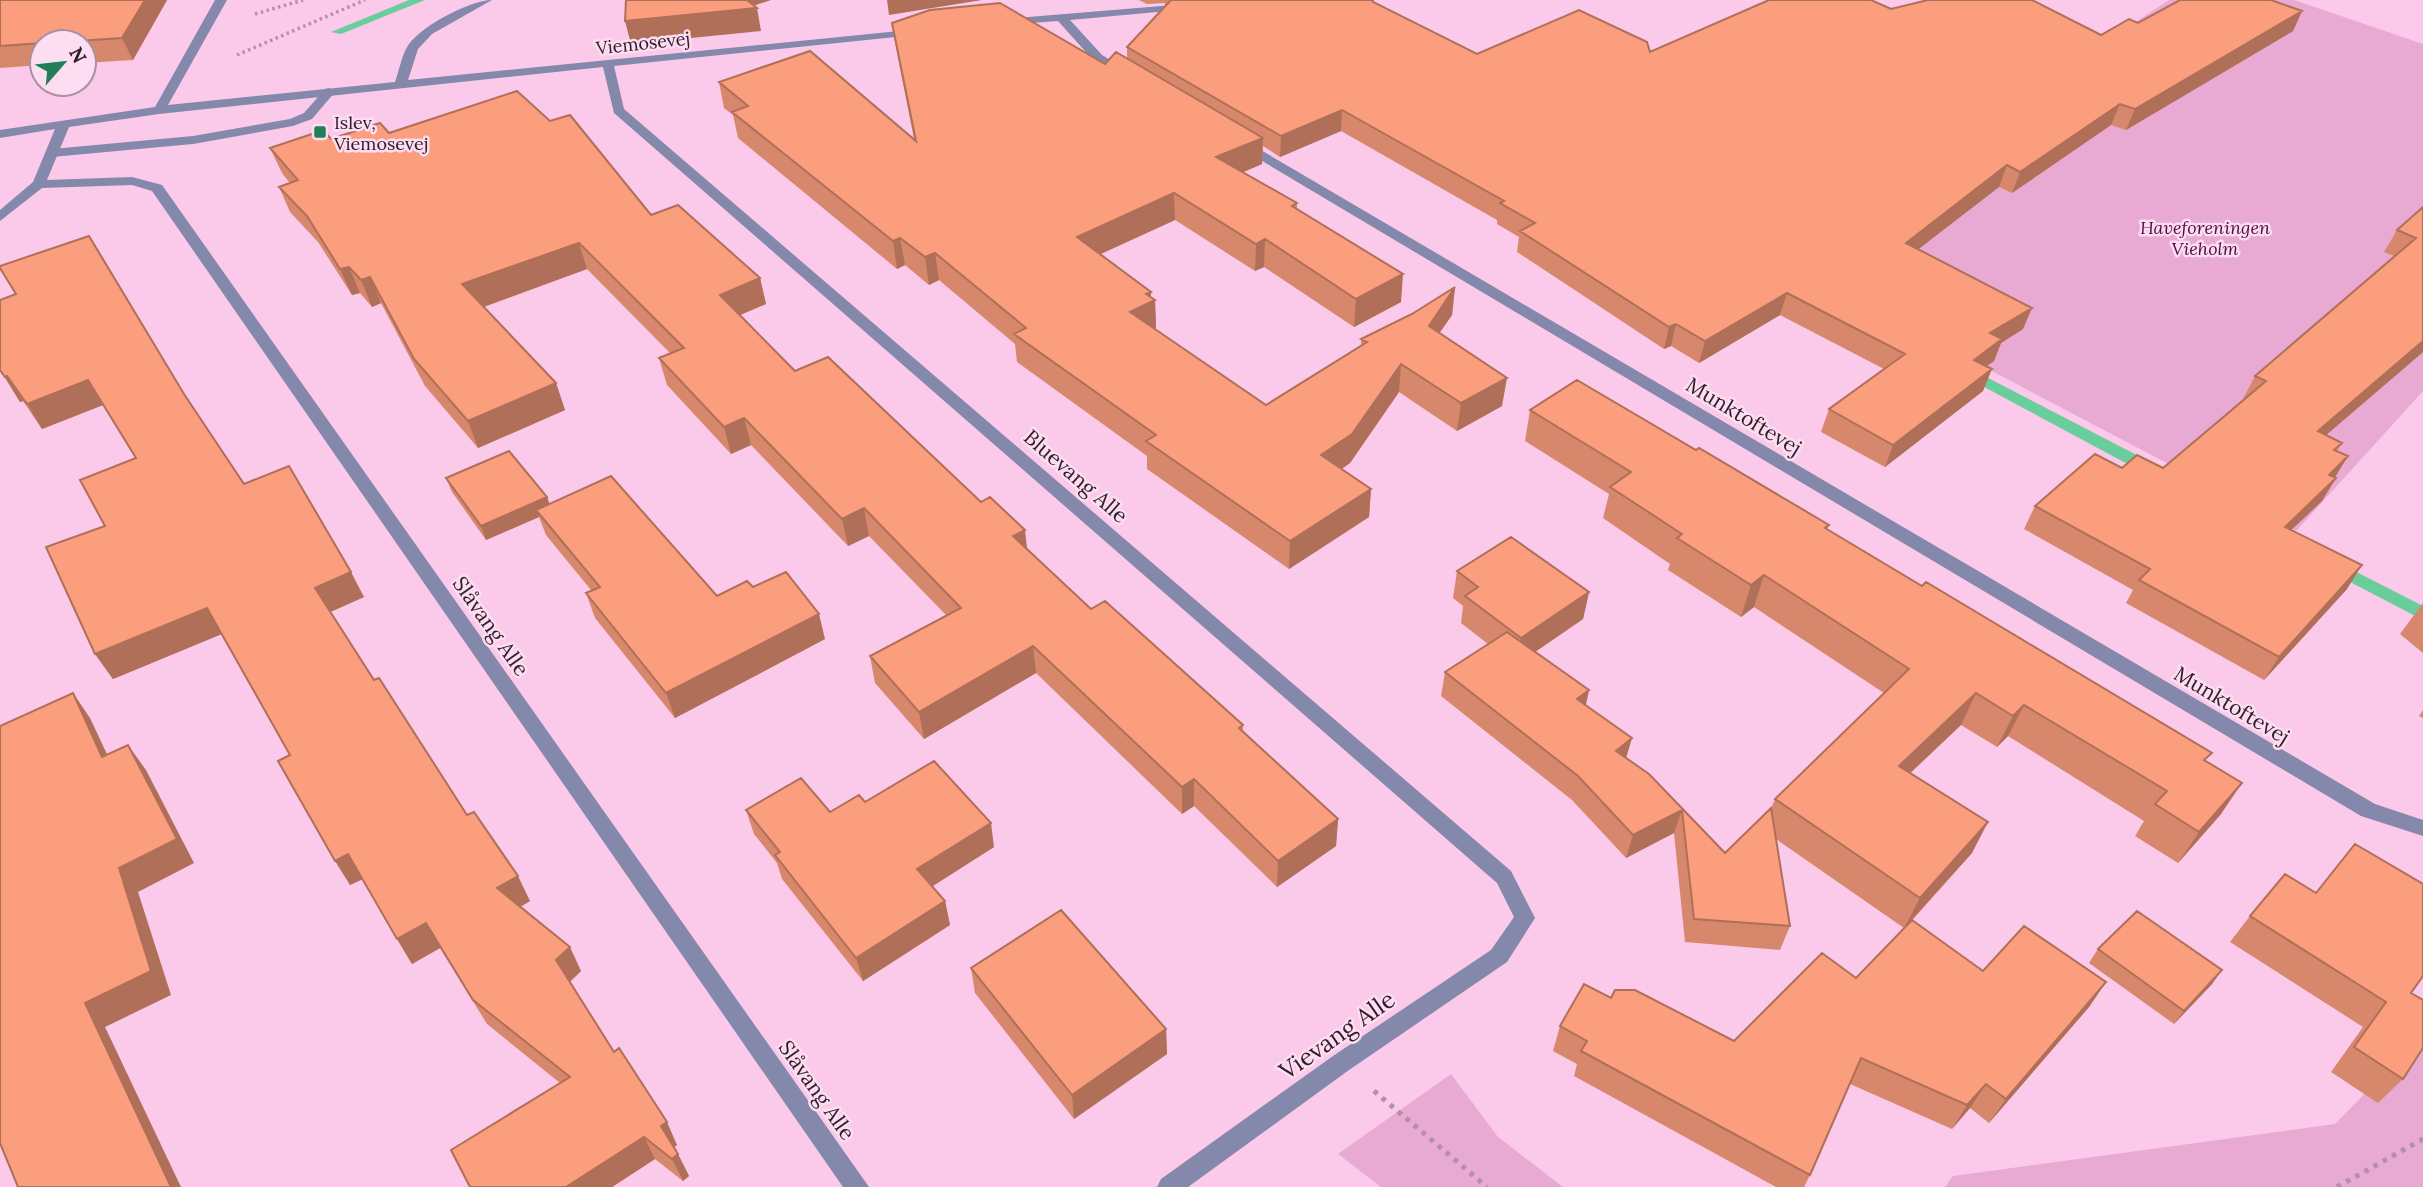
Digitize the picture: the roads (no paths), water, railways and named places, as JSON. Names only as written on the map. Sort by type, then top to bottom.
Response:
[{"type":"street","points":[[159,110],[221,0]]},
{"type":"street","points":[[400,86],[412,48],[428,32],[486,0]]},
{"type":"street","points":[[992,23],[1193,7]]},
{"type":"street","points":[[1060,16],[1098,58],[1134,79]]},
{"type":"street","name":"Viemosevej","points":[[0,134],[159,110],[923,30]]},
{"type":"street","name":"Bluevang Alle","points":[[608,64],[618,110],[1504,877],[1525,918]]},
{"type":"street","points":[[52,153],[193,140],[293,122],[308,116],[329,92]]},
{"type":"street","points":[[0,217],[39,184],[64,124]]},
{"type":"street","name":"Munktoftevej","points":[[1230,136],[2368,810],[2423,828]]},
{"type":"street","name":"Slåvang Alle","points":[[39,184],[132,181],[156,188],[857,1187]]},
{"type":"street","name":"Vievang Alle","points":[[1169,1187],[1341,1063],[1499,956],[1525,918]]},
{"type":"waterway","points":[[337,32],[419,0]]},
{"type":"waterway","points":[[1967,372],[2152,470]]},
{"type":"waterway","points":[[2335,567],[2423,614]]},
{"type":"place","name":"Islev, Viemosevej","points":[[320,132]]},
{"type":"park label","name":"Haveforeningen Vieholm","points":[[2205,237]]}]
